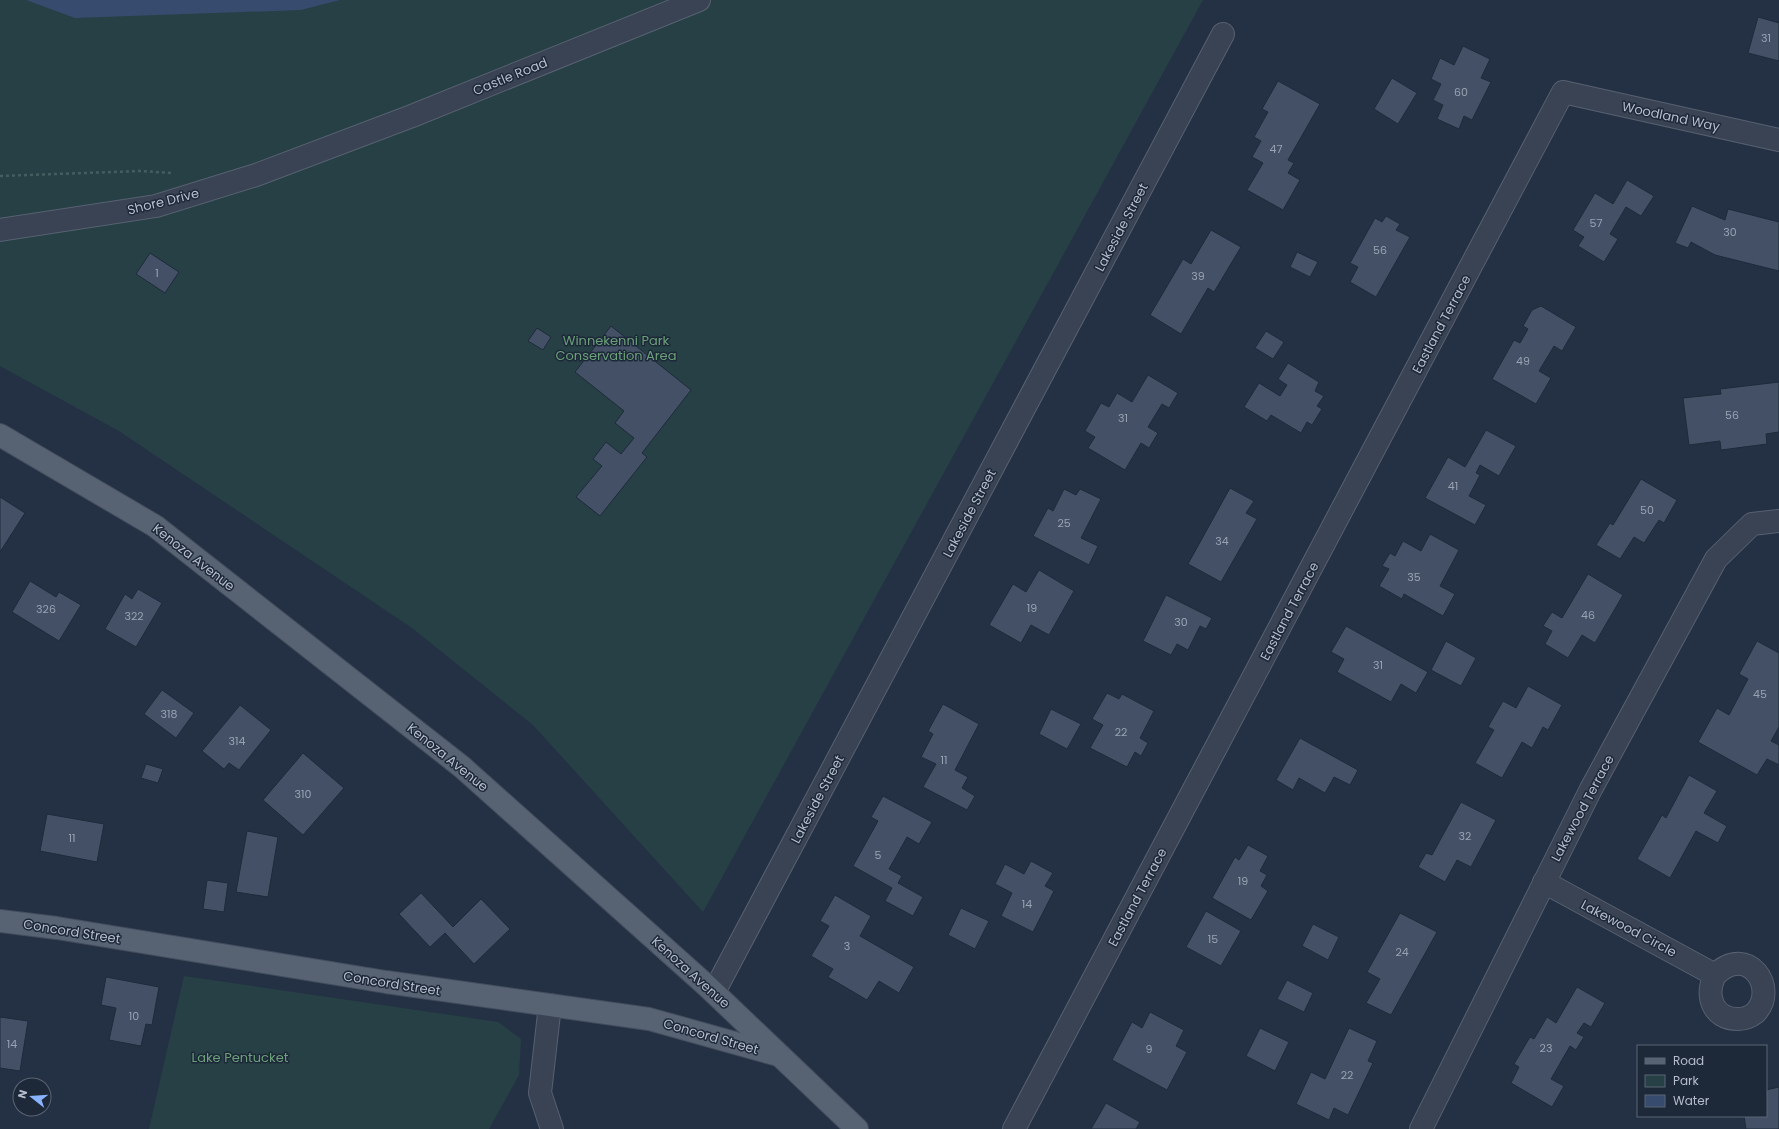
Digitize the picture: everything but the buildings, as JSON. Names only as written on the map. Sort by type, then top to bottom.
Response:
[{"type":"main road","name":"Kenoza Avenue","points":[[0,435],[155,526],[462,767],[714,992],[781,1056],[847,1125]]},
{"type":"main road","name":"Concord Street","points":[[0,921],[57,928],[386,982],[649,1019],[781,1056]]},
{"type":"street","name":"Castle Road","points":[[321,151],[412,116],[699,0]]},
{"type":"street","name":"Lakeside Street","points":[[714,992],[1223,34]]},
{"type":"street","name":"Woodland Way","points":[[1563,92],[1779,140]]},
{"type":"street","name":"Eastland Terrace","points":[[1014,1129],[1563,92]]},
{"type":"street","name":"Shore Drive","points":[[0,230],[156,206],[256,175],[321,151]]},
{"type":"street","name":"Lakewood Terrace","points":[[1421,1129],[1591,789],[1716,559],[1752,524],[1779,521]]},
{"type":"street","name":"Lakewood Circle","points":[[1544,882],[1715,975]]},
{"type":"street","points":[[550,1005],[540,1093],[552,1129]]},
{"type":"path","points":[[0,176],[141,172],[179,173]]},
{"type":"green space","name":"Winnekenni Park Conservation Area","points":[[0,0],[1203,0],[703,912],[533,725],[412,628],[119,431],[0,366]]},
{"type":"green space","name":"Lake Pentucket","points":[[184,976],[498,1022],[521,1039],[519,1075],[489,1129],[149,1129]]},
{"type":"water","points":[[26,0],[340,0],[301,10],[75,18]]}]
